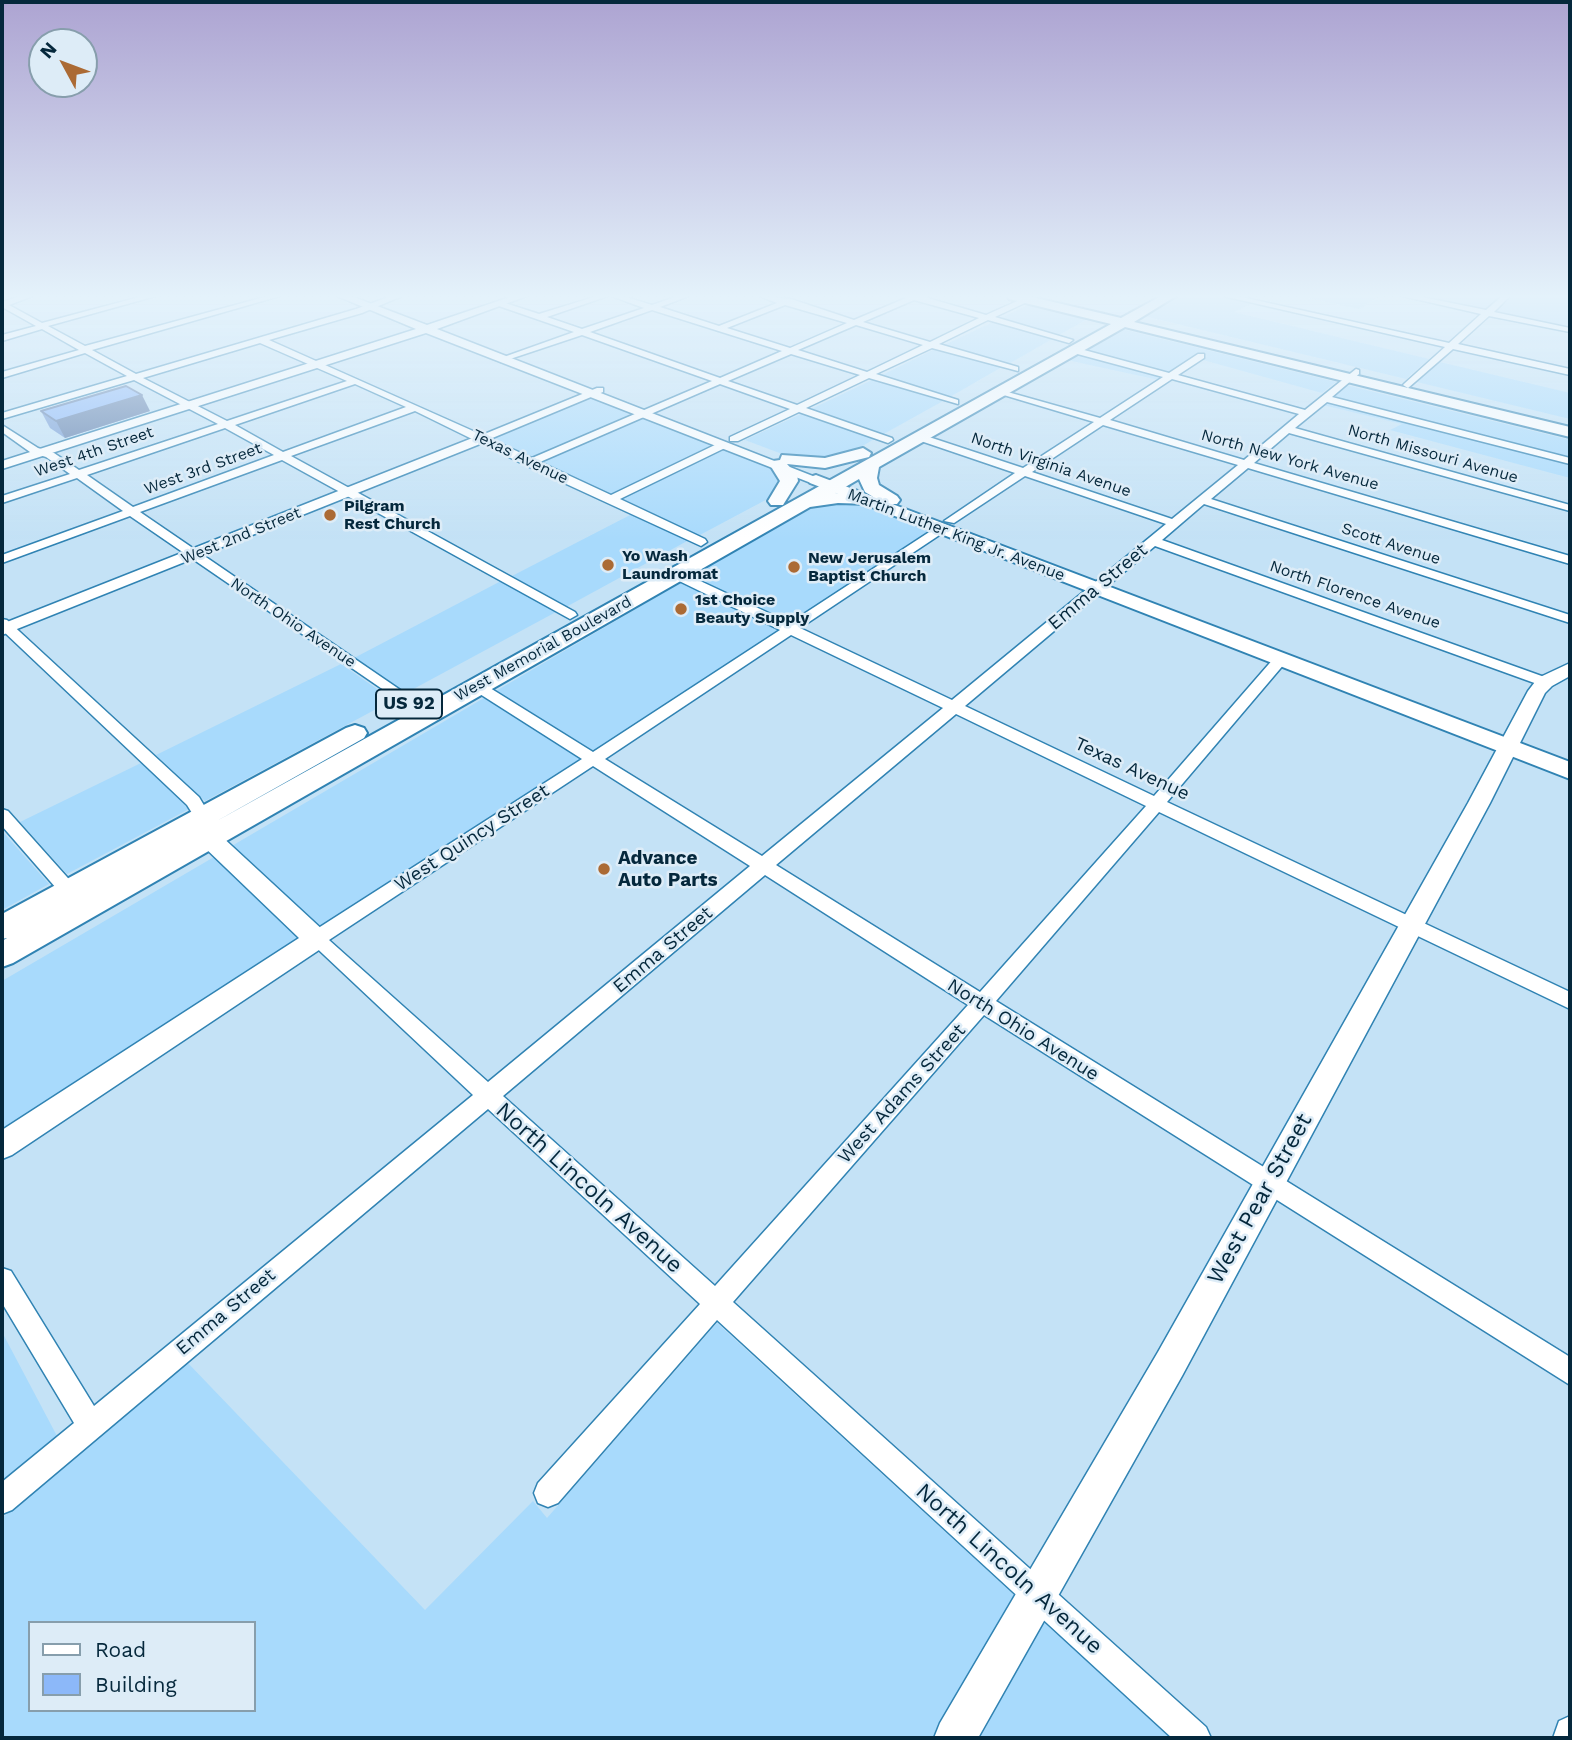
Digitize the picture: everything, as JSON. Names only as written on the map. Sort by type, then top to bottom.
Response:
[{"type":"main road","name":"West Memorial Boulevard","points":[[869,458],[888,440],[1000,377]]},
{"type":"main road","name":"West Memorial Boulevard","points":[[2,955],[410,703],[701,542],[788,502],[869,458],[919,437],[1021,377]]},
{"type":"main road","points":[[1359,377],[1570,432]]},
{"type":"main road","points":[[1364,377],[1408,385],[1570,424]]},
{"type":"main road","points":[[864,500],[838,498],[788,502],[789,481],[783,462],[825,463],[869,458],[871,488],[891,500]]},
{"type":"main road","name":"Martin Luther King Jr. Avenue","points":[[829,480],[864,500],[945,525],[1511,740],[1570,771]]},
{"type":"main road","name":"Martin Luther King Jr. Avenue","points":[[829,480],[891,500],[945,525]]},
{"type":"main road","name":"West Memorial Boulevard","points":[[2,928],[69,891],[206,828],[477,686],[677,575],[788,502]]},
{"type":"main road","name":"Martin Luther King Jr. Avenue","points":[[1100,584],[1280,660],[1511,740],[1570,755]]},
{"type":"main road","points":[[551,645],[572,624],[570,615]]},
{"type":"street","points":[[2,416],[135,377]]},
{"type":"street","points":[[136,377],[285,456],[570,615]]},
{"type":"street","points":[[2,466],[277,377]]},
{"type":"street","name":"Texas Avenue","points":[[348,377],[701,542]]},
{"type":"street","name":"Martin Luther King Jr. Avenue","points":[[557,377],[829,480]]},
{"type":"street","points":[[711,377],[888,440]]},
{"type":"street","points":[[529,463],[726,377]]},
{"type":"street","points":[[610,500],[865,377]]},
{"type":"street","points":[[877,377],[956,402]]},
{"type":"street","name":"West Quincy Street","points":[[2,1146],[595,759],[1169,377]]},
{"type":"street","points":[[1175,377],[1306,413]]},
{"type":"street","name":"Emma Street","points":[[2,1500],[1348,377]]},
{"type":"street","points":[[1408,385],[1417,377]]},
{"type":"street","name":"West 4th Street","points":[[2,500],[356,381]]},
{"type":"street","name":"North New York Avenue","points":[[1000,391],[1570,560]]},
{"type":"street","points":[[480,439],[595,392]]},
{"type":"street","points":[[1324,398],[1570,461]]},
{"type":"street","name":"West 3rd Street","points":[[2,559],[415,408]]},
{"type":"street","name":"North Ohio Avenue","points":[[2,428],[41,453],[50,455],[410,703]]},
{"type":"street","name":"North Missouri Avenue","points":[[1287,429],[1570,509]]},
{"type":"street","name":"North Virginia Avenue","points":[[919,437],[1174,523]]},
{"type":"street","name":"West 2nd Street","points":[[4,627],[196,555],[480,439]]},
{"type":"street","name":"Scott Avenue","points":[[1202,500],[1570,619]]},
{"type":"street","name":"North Florence Avenue","points":[[1152,541],[1545,682]]},
{"type":"street","name":"Texas Avenue","points":[[677,575],[1570,1001]]},
{"type":"street","name":"North Lincoln Avenue","points":[[4,627],[193,801],[206,828],[316,939],[1195,1738]]},
{"type":"street","name":"West Adams Street","points":[[548,1493],[982,1004],[1280,660]]},
{"type":"street","points":[[1545,682],[1570,670]]},
{"type":"street","name":"West Pear Street","points":[[955,1738],[1170,1364],[1545,682]]},
{"type":"street","name":"North Ohio Avenue","points":[[477,686],[1570,1372]]},
{"type":"street","points":[[2,815],[69,891]]},
{"type":"street","points":[[2,1280],[90,1425]]},
{"type":"street","points":[[1569,1738],[1570,1732]]},
{"type":"shaded area","points":[[884,377],[984,377],[948,398]]},
{"type":"shaded area","points":[[1265,377],[1317,377],[1336,382],[1322,393]]},
{"type":"shaded area","points":[[1423,377],[1504,377],[1570,393],[1570,419],[1417,382]]},
{"type":"shaded area","points":[[874,379],[943,401],[882,435],[809,410]]},
{"type":"shaded area","points":[[1346,385],[1570,440],[1570,459],[1331,398]]},
{"type":"shaded area","points":[[591,396],[636,413],[530,460],[487,439]]},
{"type":"shaded area","points":[[1327,401],[1570,464],[1570,478],[1390,430],[1402,424],[1323,405]]},
{"type":"shaded area","points":[[803,413],[876,438],[849,454],[832,458],[790,457],[745,440]]},
{"type":"shaded area","points":[[644,416],[715,445],[609,496],[537,463]]},
{"type":"shaded area","points":[[724,448],[774,467],[782,475],[775,495],[698,536],[618,500]]},
{"type":"shaded area","points":[[840,501],[862,502],[932,529],[790,624],[691,577],[813,505]]},
{"type":"shaded area","points":[[632,514],[689,540],[566,607],[512,576]]},
{"type":"shaded area","points":[[501,581],[556,612],[406,693],[354,658]]},
{"type":"shaded area","points":[[682,582],[781,629],[594,751],[496,691]]},
{"type":"shaded area","points":[[341,664],[393,700],[205,801],[156,755]]},
{"type":"shaded area","points":[[484,698],[583,759],[318,928],[230,847]]},
{"type":"shaded area","points":[[141,763],[189,809],[67,874],[20,822]]},
{"type":"shaded area","points":[[2,831],[49,884],[2,910]]},
{"type":"shaded area","points":[[214,857],[302,939],[2,1136],[2,981]]},
{"type":"shaded area","points":[[717,1323],[1014,1595],[933,1738],[2,1738],[2,1518],[186,1361],[425,1610],[533,1501],[547,1518]]},
{"type":"shaded area","points":[[2,1332],[57,1436],[2,1483]]},
{"type":"shaded area","points":[[1043,1622],[1078,1652],[1171,1738],[980,1738]]},
{"type":"building","points":[[126,386],[142,395],[56,421],[41,411]]},
{"type":"place","name":"Pilgram Rest Church","points":[[330,515]]},
{"type":"place","name":"Yo Wash Laundromat","points":[[608,565]]},
{"type":"place","name":"New Jerusalem Baptist Church","points":[[794,567]]},
{"type":"place","name":"1st Choice Beauty Supply","points":[[681,609]]},
{"type":"place","name":"Advance Auto Parts","points":[[604,869]]}]
